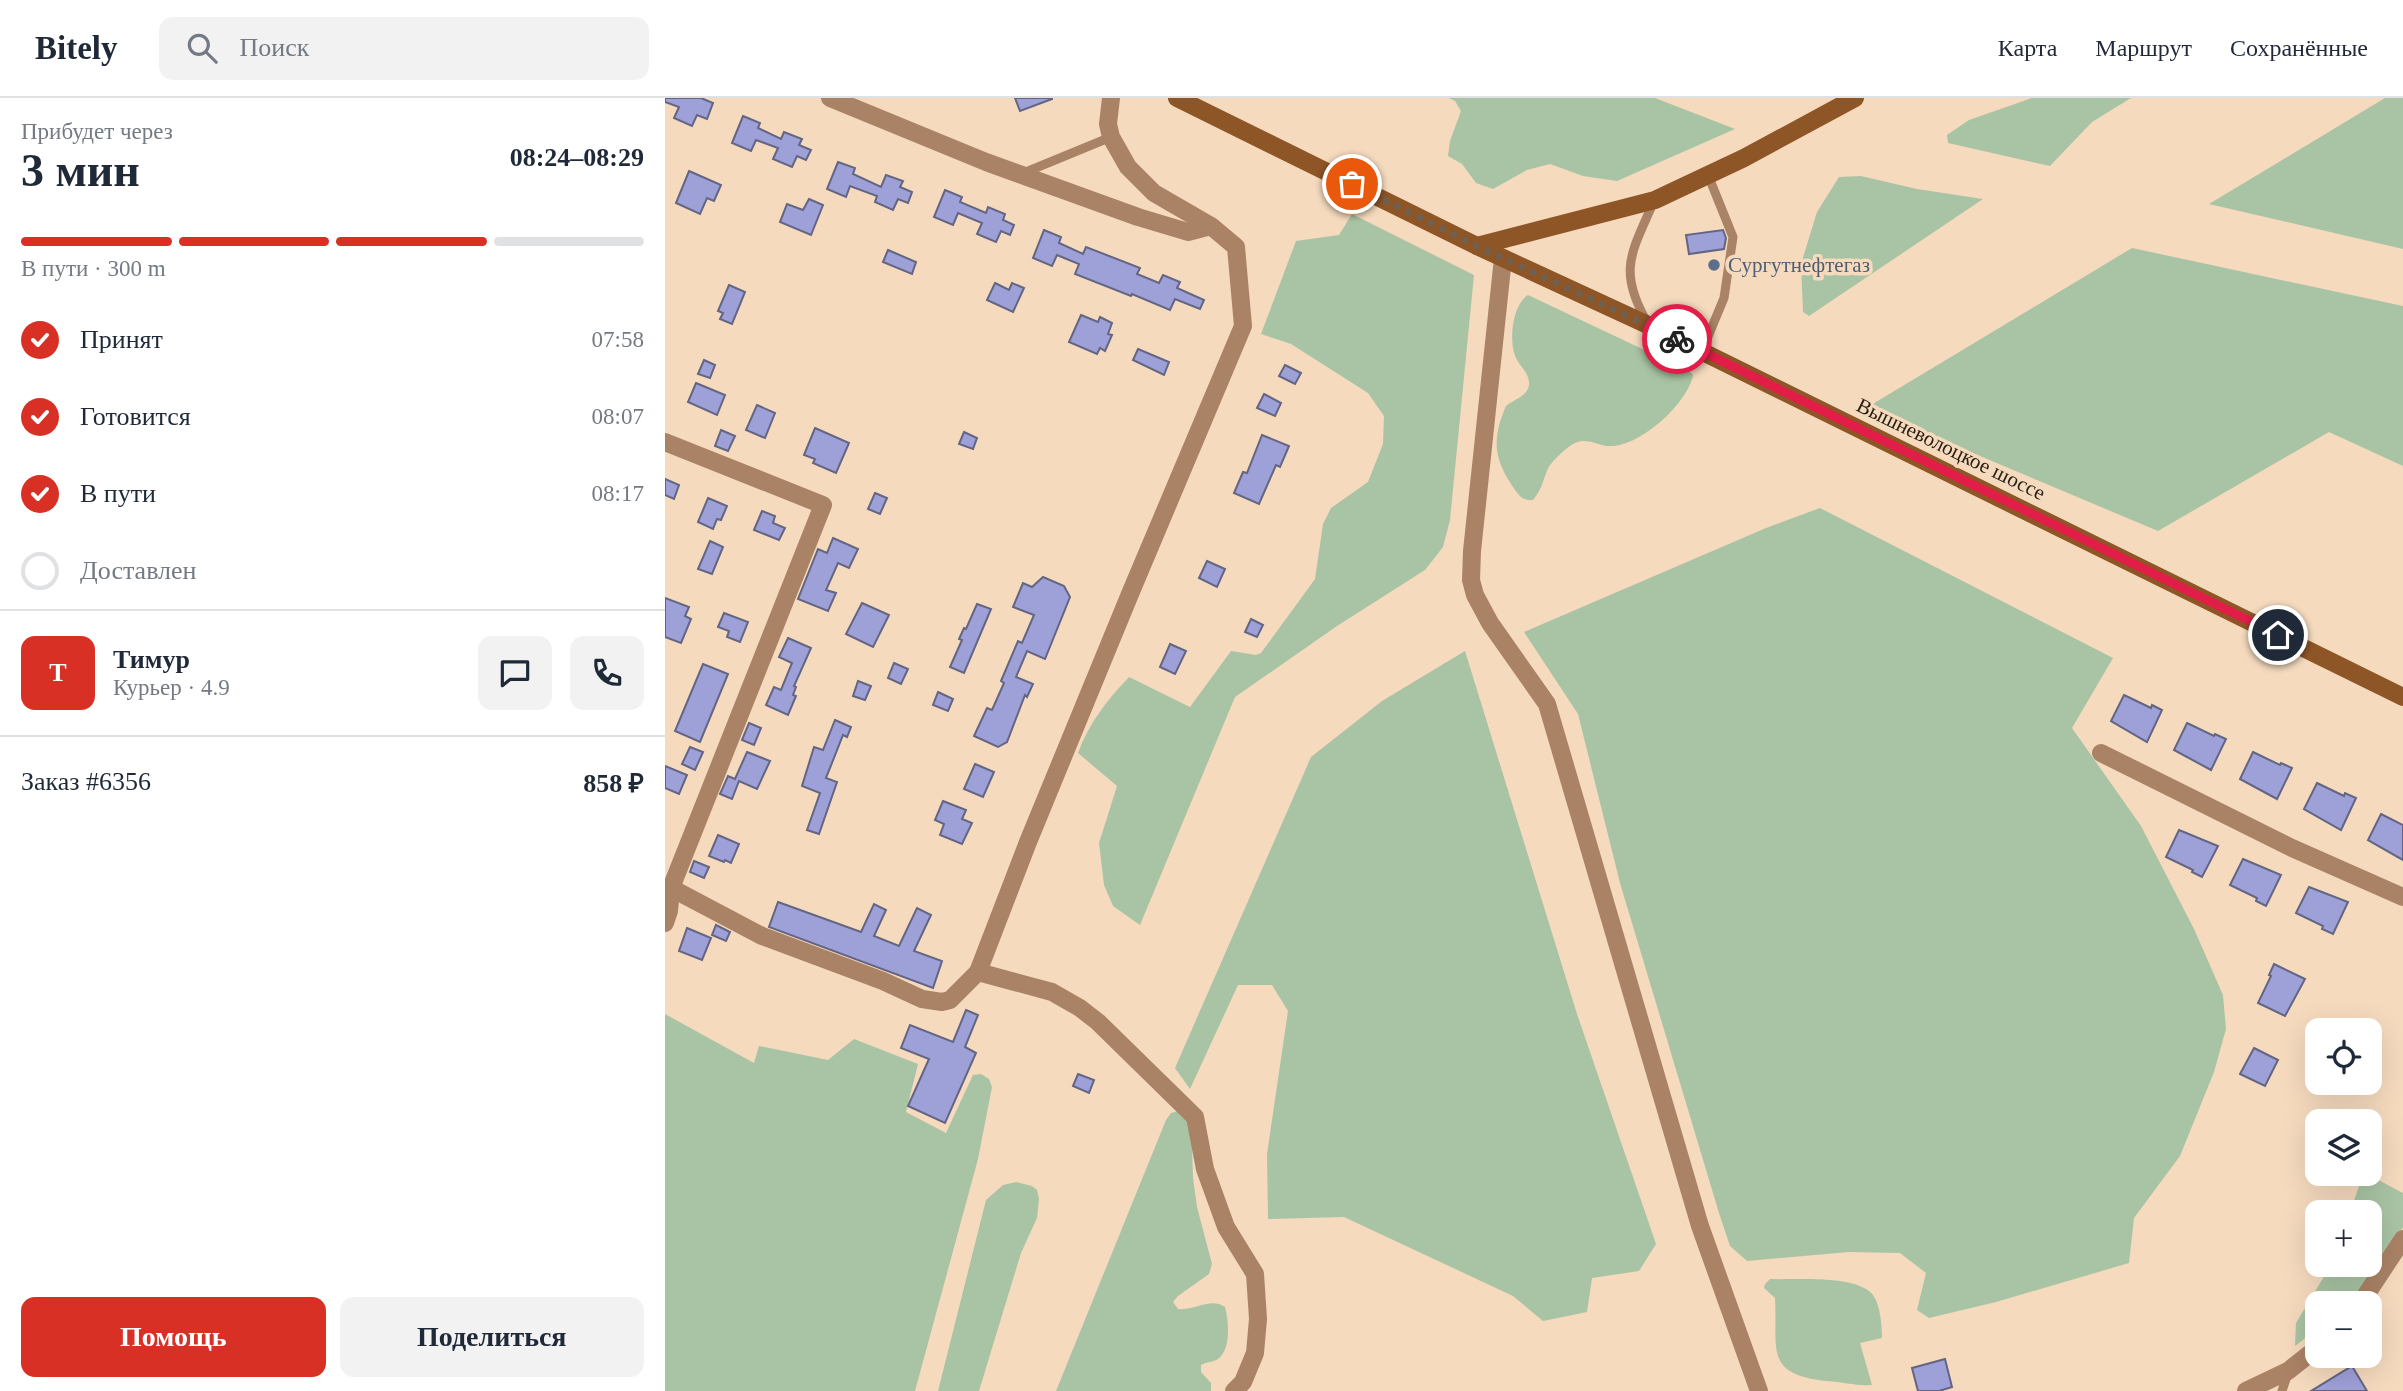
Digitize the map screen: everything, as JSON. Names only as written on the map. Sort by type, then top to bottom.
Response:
[{"type":"main road","name":"Вышневолоцкое шоссе","points":[[1177,98],[1477,246],[1702,351],[2403,697]]},
{"type":"main road","points":[[1477,246],[1655,200],[1709,175],[1855,98]]},
{"type":"street","points":[[830,98],[1020,174],[1137,217],[1188,232],[1212,226]]},
{"type":"street","points":[[671,888],[762,936],[883,981],[922,999],[942,1002],[950,1000],[978,972],[1084,706],[1243,326],[1236,247],[1212,226],[1154,193],[1128,167],[1111,137],[1108,124],[1111,98]]},
{"type":"street","points":[[1503,258],[1472,551],[1473,588],[1490,623],[1547,704],[1700,1226],[1759,1391]]},
{"type":"street","points":[[665,442],[823,505],[671,888],[670,911],[665,923]]},
{"type":"street","points":[[2101,753],[2292,848],[2403,897]]},
{"type":"street","points":[[978,972],[1052,992],[1080,1008],[1195,1117],[1205,1169],[1226,1227],[1255,1274],[1258,1319],[1255,1353],[1243,1382],[1234,1391]]},
{"type":"street","points":[[2369,1291],[2403,1239]]},
{"type":"street","points":[[2246,1391],[2288,1371],[2305,1358]]},
{"type":"lane","points":[[1020,174],[1111,137]]},
{"type":"lane","points":[[1702,351],[1724,298],[1733,237],[1709,175]]},
{"type":"lane","points":[[1648,325],[1630,289],[1630,275],[1636,242],[1655,200]]},
{"type":"lane","points":[[2282,1391],[2288,1371]]},
{"type":"green space","points":[[1449,98],[1655,98],[1735,129],[1617,181],[1583,176],[1550,164],[1527,170],[1493,189],[1476,183],[1462,164],[1448,156],[1450,141],[1461,111],[1455,101]]},
{"type":"green space","points":[[2032,98],[2131,98],[2092,122],[2050,166],[1948,143],[1947,135],[1969,120]]},
{"type":"green space","points":[[2385,98],[2403,98],[2403,249],[2209,204]]},
{"type":"green space","points":[[1861,176],[1917,189],[1983,199],[1809,316],[1803,312],[1801,264],[1817,212],[1839,177]]},
{"type":"green space","points":[[1352,214],[1474,275],[1450,520],[1443,547],[1425,570],[1337,626],[1235,697],[1140,925],[1113,906],[1104,885],[1099,843],[1117,786],[1078,753],[1099,712],[1129,677],[1190,707],[1231,651],[1256,655],[1261,653],[1315,579],[1323,524],[1331,508],[1368,482],[1383,444],[1384,416],[1368,393],[1291,344],[1261,334],[1296,241],[1339,235]]},
{"type":"green space","points":[[2132,248],[2403,306],[2403,466],[2329,432],[2158,531],[1866,408]]},
{"type":"green space","points":[[1528,295],[1693,375],[1682,398],[1672,410],[1635,439],[1610,446],[1582,441],[1566,449],[1551,464],[1533,500],[1521,497],[1515,490],[1503,469],[1497,450],[1498,430],[1506,406],[1523,395],[1529,385],[1526,373],[1515,356],[1512,341],[1515,314]]},
{"type":"green space","points":[[1820,508],[2113,658],[2072,728],[2141,826],[2194,929],[2223,995],[2226,1029],[2214,1072],[2180,1156],[2134,1218],[2129,1263],[1996,1302],[1929,1318],[1917,1310],[1926,1273],[1900,1253],[1849,1252],[1747,1261],[1730,1246],[1620,883],[1578,714],[1524,632],[1766,528]]},
{"type":"green space","points":[[1465,651],[1577,1014],[1656,1244],[1639,1271],[1592,1278],[1587,1312],[1543,1321],[1513,1296],[1344,1217],[1268,1219],[1267,1154],[1288,1011],[1272,985],[1238,985],[1190,1089],[1175,1068],[1311,757],[1382,701]]},
{"type":"green space","points":[[665,1014],[754,1063],[759,1046],[828,1060],[854,1039],[918,1064],[906,1112],[946,1133],[973,1075],[981,1074],[989,1079],[992,1087],[978,1159],[915,1391],[665,1391]]},
{"type":"green space","points":[[1178,1111],[1186,1114],[1192,1144],[1197,1207],[1212,1264],[1209,1274],[1173,1302],[1178,1309],[1214,1303],[1225,1307],[1228,1327],[1225,1349],[1218,1359],[1201,1365],[1201,1372],[1211,1383],[1211,1391],[1056,1391],[1166,1120],[1171,1113]]},
{"type":"green space","points":[[1016,1182],[1037,1190],[1037,1218],[1021,1253],[979,1391],[938,1391],[986,1200],[1003,1185]]},
{"type":"green space","points":[[2382,1182],[2403,1193],[2403,1227],[2382,1262],[2382,1200],[2354,1200],[2359,1186],[2382,1186]]},
{"type":"green space","points":[[2324,1277],[2373,1277],[2364,1291],[2315,1291]]},
{"type":"green space","points":[[1770,1279],[1835,1280],[1860,1286],[1873,1295],[1880,1312],[1882,1338],[1860,1343],[1872,1385],[1807,1378],[1783,1365],[1776,1345],[1775,1298],[1764,1288]]},
{"type":"green space","points":[[2305,1308],[2305,1338],[2295,1346],[2296,1323]]},
{"type":"building","points":[[665,98],[701,98],[713,103],[707,119],[697,115],[692,126],[674,118],[679,107],[665,102]]},
{"type":"building","points":[[1015,98],[1052,98],[1052,99],[1020,111]]},
{"type":"building","points":[[743,116],[760,123],[758,128],[781,139],[784,132],[802,139],[799,145],[811,150],[806,160],[797,156],[792,167],[773,159],[778,148],[756,140],[751,151],[732,143]]},
{"type":"building","points":[[838,162],[855,168],[853,174],[881,187],[886,175],[903,181],[900,187],[912,192],[908,203],[898,199],[893,210],[875,202],[877,196],[850,186],[846,197],[827,189]]},
{"type":"building","points":[[689,171],[721,185],[714,201],[707,198],[700,214],[676,203]]},
{"type":"building","points":[[945,190],[962,197],[960,202],[986,213],[988,207],[1005,214],[1003,220],[1014,225],[1010,235],[1001,231],[996,242],[977,234],[982,223],[958,213],[953,225],[934,217]]},
{"type":"building","points":[[809,199],[823,205],[811,235],[780,222],[787,204],[803,210]]},
{"type":"building","points":[[1044,230],[1061,237],[1059,243],[1083,254],[1086,247],[1140,268],[1137,274],[1159,283],[1163,275],[1180,282],[1177,288],[1204,300],[1200,309],[1175,299],[1170,310],[1132,294],[1131,296],[1075,274],[1079,264],[1057,255],[1052,266],[1033,258]]},
{"type":"building","points":[[1723,230],[1726,238],[1724,249],[1689,254],[1686,235]]},
{"type":"building","points":[[888,250],[916,262],[912,274],[883,262]]},
{"type":"building","points":[[995,283],[1009,290],[1012,283],[1024,288],[1013,312],[987,300]]},
{"type":"building","points":[[729,285],[745,292],[732,324],[720,319],[723,313],[718,311]]},
{"type":"building","points":[[1081,315],[1098,322],[1100,317],[1112,323],[1108,334],[1112,335],[1105,351],[1100,348],[1097,354],[1069,342]]},
{"type":"building","points":[[1138,349],[1169,362],[1164,375],[1133,360]]},
{"type":"building","points":[[704,360],[715,365],[710,378],[698,374]]},
{"type":"building","points":[[1285,365],[1301,373],[1295,384],[1279,376]]},
{"type":"building","points":[[696,383],[725,395],[717,415],[688,402]]},
{"type":"building","points":[[1264,394],[1281,403],[1275,416],[1257,408]]},
{"type":"building","points":[[757,405],[775,413],[765,438],[746,430]]},
{"type":"building","points":[[815,428],[849,443],[836,473],[813,463],[815,459],[804,455]]},
{"type":"building","points":[[721,430],[735,436],[728,451],[715,446]]},
{"type":"building","points":[[964,432],[977,438],[973,449],[959,444]]},
{"type":"building","points":[[1262,435],[1289,446],[1280,467],[1276,465],[1259,504],[1234,493],[1243,472],[1247,473]]},
{"type":"building","points":[[665,479],[679,485],[674,499],[665,495]]},
{"type":"building","points":[[875,493],[887,498],[880,514],[868,509]]},
{"type":"building","points":[[708,498],[727,506],[721,520],[717,519],[713,529],[698,522]]},
{"type":"building","points":[[762,511],[775,516],[773,523],[785,528],[779,540],[754,530]]},
{"type":"building","points":[[833,538],[858,549],[849,568],[838,563],[826,590],[836,593],[828,611],[798,599],[818,549],[827,553]]},
{"type":"building","points":[[710,541],[723,547],[712,574],[698,569]]},
{"type":"building","points":[[1207,561],[1225,569],[1217,587],[1199,578]]},
{"type":"building","points":[[1043,577],[1064,586],[1070,597],[1045,659],[1027,651],[1016,677],[1033,684],[1027,697],[1025,695],[1007,742],[998,747],[974,736],[987,708],[992,710],[1018,641],[1022,643],[1034,615],[1013,607],[1023,583],[1032,587]]},
{"type":"building","points":[[665,598],[689,607],[685,616],[691,619],[681,643],[665,637]]},
{"type":"building","points":[[862,603],[889,615],[873,647],[846,634]]},
{"type":"building","points":[[977,604],[991,609],[964,673],[950,667],[962,640],[959,639]]},
{"type":"building","points":[[724,613],[748,622],[740,642],[727,637],[729,631],[718,627]]},
{"type":"building","points":[[1251,619],[1263,625],[1257,637],[1245,632]]},
{"type":"building","points":[[788,638],[811,648],[794,686],[793,695],[796,696],[788,715],[766,705],[774,687],[781,690],[792,663],[779,657]]},
{"type":"building","points":[[1170,644],[1186,651],[1175,674],[1160,667]]},
{"type":"building","points":[[894,663],[908,669],[901,684],[888,678]]},
{"type":"building","points":[[703,664],[728,674],[700,742],[675,731]]},
{"type":"building","points":[[858,681],[871,686],[865,700],[853,696]]},
{"type":"building","points":[[938,692],[953,699],[948,711],[933,705]]},
{"type":"building","points":[[2124,695],[2151,708],[2152,705],[2162,710],[2147,742],[2111,721]]},
{"type":"building","points":[[835,720],[851,727],[847,737],[843,735],[826,778],[837,782],[819,834],[807,830],[820,793],[802,786],[814,747],[823,750]]},
{"type":"building","points":[[749,723],[761,728],[754,745],[742,740]]},
{"type":"building","points":[[2187,723],[2226,739],[2211,770],[2174,750]]},
{"type":"building","points":[[690,747],[703,752],[695,770],[682,764]]},
{"type":"building","points":[[747,752],[770,761],[757,789],[739,781],[732,799],[720,794],[728,776],[735,779]]},
{"type":"building","points":[[2253,752],[2292,768],[2277,799],[2240,779]]},
{"type":"building","points":[[975,764],[994,772],[983,797],[964,789]]},
{"type":"building","points":[[665,766],[687,775],[679,794],[665,788]]},
{"type":"building","points":[[2317,783],[2344,796],[2345,793],[2356,798],[2341,830],[2304,809]]},
{"type":"building","points":[[943,801],[966,810],[962,819],[972,823],[962,844],[940,835],[944,824],[935,820]]},
{"type":"building","points":[[2381,814],[2403,825],[2403,860],[2368,840]]},
{"type":"building","points":[[2179,830],[2218,846],[2202,877],[2166,857]]},
{"type":"building","points":[[718,835],[739,844],[731,863],[709,856]]},
{"type":"building","points":[[2243,859],[2281,875],[2266,906],[2256,901],[2257,898],[2230,885]]},
{"type":"building","points":[[694,861],[709,867],[704,878],[690,872]]},
{"type":"building","points":[[2309,887],[2348,902],[2333,934],[2296,913]]},
{"type":"building","points":[[778,902],[861,932],[874,904],[886,910],[874,936],[899,946],[917,908],[931,915],[914,951],[942,961],[933,988],[769,927]]},
{"type":"building","points":[[716,925],[730,932],[726,941],[712,935]]},
{"type":"building","points":[[687,928],[711,938],[702,960],[679,951]]},
{"type":"building","points":[[2274,964],[2305,979],[2285,1016],[2258,1003]]},
{"type":"building","points":[[966,1010],[978,1015],[965,1047],[976,1053],[945,1123],[908,1106],[929,1059],[901,1048],[910,1025],[953,1042]]},
{"type":"building","points":[[2254,1048],[2278,1060],[2265,1086],[2240,1074]]},
{"type":"building","points":[[1078,1074],[1094,1080],[1089,1093],[1073,1086]]},
{"type":"building","points":[[1945,1359],[1952,1387],[1939,1391],[1918,1391],[1912,1368]]},
{"type":"building","points":[[2349,1368],[2353,1368],[2367,1391],[2311,1391]]},
{"type":"way so far","points":[[1352,184],[1477,246],[1677,339]]},
{"type":"place","name":"Сургутнефтегаз","points":[[1714,265]]},
{"type":"route","points":[[1677,339],[2278,635]]}]
